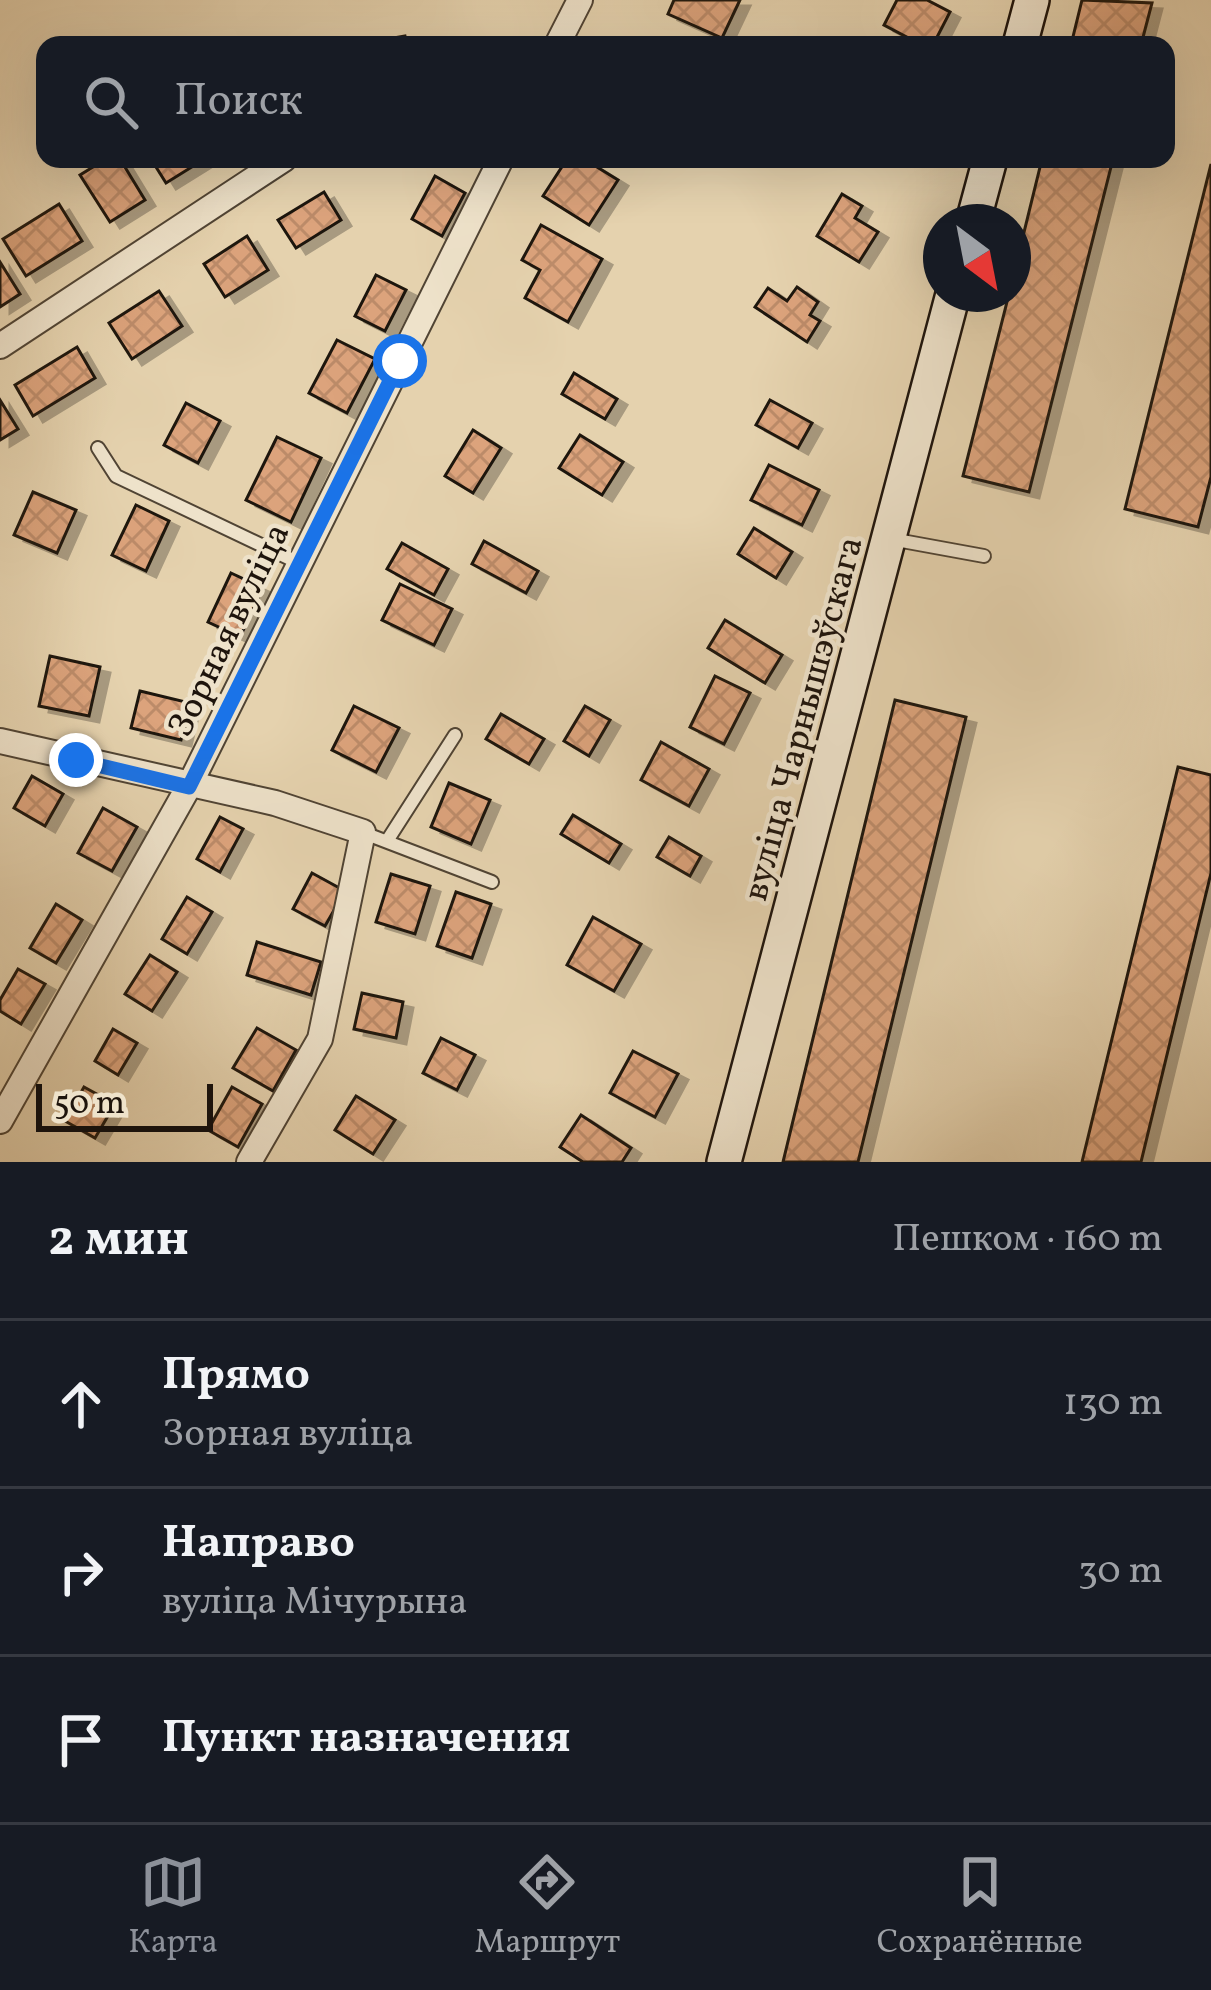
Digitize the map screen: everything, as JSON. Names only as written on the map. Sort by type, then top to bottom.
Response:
[{"type":"main road","points":[[1022,36],[1032,0]]},
{"type":"main road","points":[[978,204],[987,168]]},
{"type":"main road","name":"вуліца Чарнышэўскага","points":[[724,1162],[948,312]]},
{"type":"street","points":[[562,36],[580,0]]},
{"type":"street","points":[[0,346],[270,168]]},
{"type":"street","name":"Зорная вуліца","points":[[0,1121],[189,787],[497,168]]},
{"type":"street","points":[[0,741],[275,803],[375,837],[320,1039],[249,1162]]},
{"type":"lane","points":[[98,448],[116,476],[300,563]]},
{"type":"lane","points":[[888,538],[984,556]]},
{"type":"lane","points":[[455,736],[375,837],[492,882]]},
{"type":"building","points":[[674,0],[740,0],[723,36],[668,14]]},
{"type":"building","points":[[897,0],[927,0],[950,12],[938,36],[905,36],[884,25]]},
{"type":"building","points":[[1082,0],[1152,3],[1143,36],[1073,36]]},
{"type":"building","points":[[1211,164],[1211,477],[1198,527],[1125,509]]},
{"type":"building","points":[[91,168],[125,168],[145,200],[110,222],[80,175]]},
{"type":"building","points":[[157,168],[190,168],[166,183]]},
{"type":"building","points":[[561,168],[599,168],[618,180],[589,225],[543,196]]},
{"type":"building","points":[[1040,168],[1111,168],[1029,492],[963,476],[1004,312],[1031,312],[1031,204]]},
{"type":"building","points":[[435,176],[465,193],[442,236],[412,219]]},
{"type":"building","points":[[324,192],[341,220],[296,248],[278,220]]},
{"type":"building","points":[[842,194],[862,206],[855,218],[878,232],[859,262],[817,236]]},
{"type":"building","points":[[59,204],[82,241],[26,276],[3,239]]},
{"type":"building","points":[[541,225],[602,259],[568,322],[525,298],[540,270],[522,260]]},
{"type":"building","points":[[247,236],[268,270],[225,297],[204,264]]},
{"type":"building","points":[[0,262],[20,294],[0,307]]},
{"type":"building","points":[[376,275],[406,290],[385,331],[355,316]]},
{"type":"building","points":[[797,287],[818,302],[810,315],[820,321],[807,342],[755,307],[768,288],[787,301]]},
{"type":"building","points":[[159,291],[182,326],[132,359],[109,323]]},
{"type":"building","points":[[337,340],[375,359],[347,413],[309,393]]},
{"type":"building","points":[[77,347],[95,378],[33,416],[15,385]]},
{"type":"building","points":[[574,373],[617,399],[605,419],[562,394]]},
{"type":"building","points":[[0,400],[18,429],[0,440]]},
{"type":"building","points":[[770,400],[812,423],[798,448],[756,425]]},
{"type":"building","points":[[186,403],[220,421],[198,463],[164,445]]},
{"type":"building","points":[[473,430],[501,448],[473,493],[445,476]]},
{"type":"building","points":[[580,435],[623,462],[602,495],[559,468]]},
{"type":"building","points":[[277,437],[321,458],[291,522],[246,500]]},
{"type":"building","points":[[769,465],[819,490],[802,525],[751,500]]},
{"type":"building","points":[[33,492],[76,510],[57,553],[14,535]]},
{"type":"building","points":[[136,505],[169,521],[146,571],[112,555]]},
{"type":"building","points":[[754,528],[792,552],[776,578],[738,554]]},
{"type":"building","points":[[484,541],[538,571],[526,593],[472,564]]},
{"type":"building","points":[[402,543],[448,569],[434,595],[387,569]]},
{"type":"building","points":[[231,573],[263,588],[240,637],[208,622]]},
{"type":"building","points":[[400,584],[452,609],[434,645],[382,620]]},
{"type":"building","points":[[725,620],[782,655],[765,683],[708,648]]},
{"type":"building","points":[[50,656],[100,667],[89,716],[39,706]]},
{"type":"building","points":[[715,676],[750,693],[724,744],[690,727]]},
{"type":"building","points":[[140,691],[190,703],[181,740],[131,728]]},
{"type":"building","points":[[895,700],[966,717],[858,1162],[783,1162]]},
{"type":"building","points":[[354,706],[399,728],[376,772],[332,750]]},
{"type":"building","points":[[585,706],[610,720],[589,756],[564,741]]},
{"type":"building","points":[[501,714],[544,739],[529,764],[486,739]]},
{"type":"building","points":[[661,742],[709,769],[689,806],[641,780]]},
{"type":"building","points":[[1178,767],[1211,775],[1211,873],[1141,1162],[1082,1162]]},
{"type":"building","points":[[32,776],[63,794],[45,826],[14,808]]},
{"type":"building","points":[[449,783],[490,800],[471,844],[431,827]]},
{"type":"building","points":[[103,808],[137,827],[112,871],[78,853]]},
{"type":"building","points":[[573,815],[621,844],[609,863],[561,834]]},
{"type":"building","points":[[220,817],[243,829],[220,872],[197,859]]},
{"type":"building","points":[[669,837],[701,856],[690,876],[657,857]]},
{"type":"building","points":[[312,873],[345,891],[325,926],[293,909]]},
{"type":"building","points":[[391,874],[430,886],[415,934],[376,922]]},
{"type":"building","points":[[456,892],[491,904],[472,958],[437,946]]},
{"type":"building","points":[[187,897],[212,912],[187,954],[162,939]]},
{"type":"building","points":[[56,904],[82,920],[56,963],[30,948]]},
{"type":"building","points":[[593,917],[641,944],[614,991],[567,965]]},
{"type":"building","points":[[257,942],[321,962],[311,995],[247,975]]},
{"type":"building","points":[[150,955],[177,972],[152,1011],[125,994]]},
{"type":"building","points":[[18,969],[45,984],[21,1024],[0,1011],[0,1000]]},
{"type":"building","points":[[362,993],[403,1002],[396,1038],[354,1029]]},
{"type":"building","points":[[257,1028],[296,1050],[273,1091],[233,1068]]},
{"type":"building","points":[[113,1029],[137,1043],[118,1075],[95,1061]]},
{"type":"building","points":[[441,1038],[475,1055],[457,1090],[423,1073]]},
{"type":"building","points":[[633,1051],[678,1074],[655,1117],[610,1093]]},
{"type":"building","points":[[84,1087],[115,1104],[95,1138],[65,1121]]},
{"type":"building","points":[[232,1087],[262,1104],[238,1147],[208,1130]]},
{"type":"building","points":[[356,1096],[395,1120],[373,1154],[335,1130]]},
{"type":"building","points":[[581,1115],[631,1148],[622,1162],[583,1162],[560,1147]]},
{"type":"route","points":[[76,760],[189,787],[400,361]]}]
